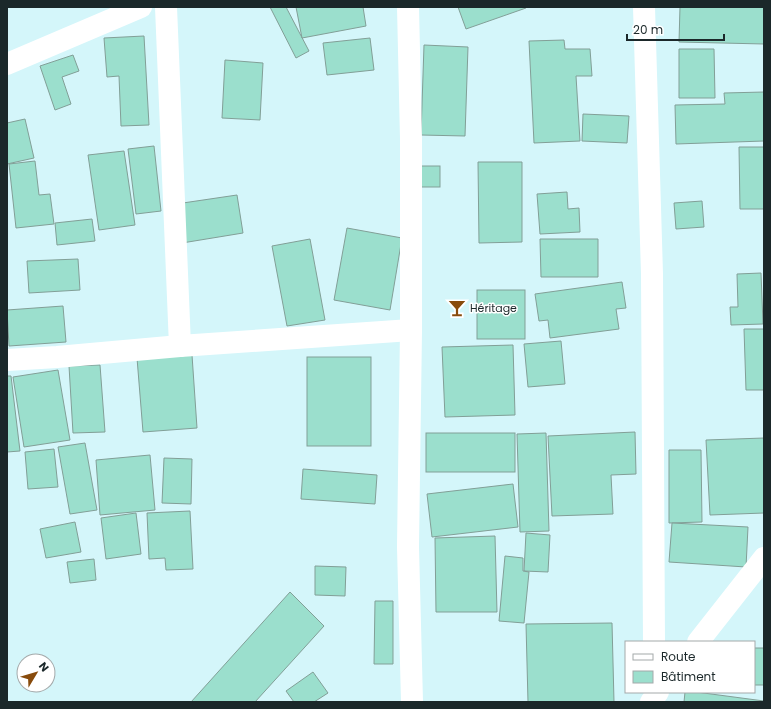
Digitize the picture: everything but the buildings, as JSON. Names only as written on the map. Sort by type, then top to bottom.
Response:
[{"type":"street","points":[[7,64],[141,7]]},
{"type":"street","points":[[166,7],[180,346]]},
{"type":"street","points":[[408,7],[411,139],[411,330],[408,547],[412,702]]},
{"type":"street","points":[[644,7],[652,274],[654,641]]},
{"type":"street","points":[[7,360],[411,330]]},
{"type":"street","points":[[699,641],[764,558]]},
{"type":"place","name":"Héritage","points":[[457,308]]}]
